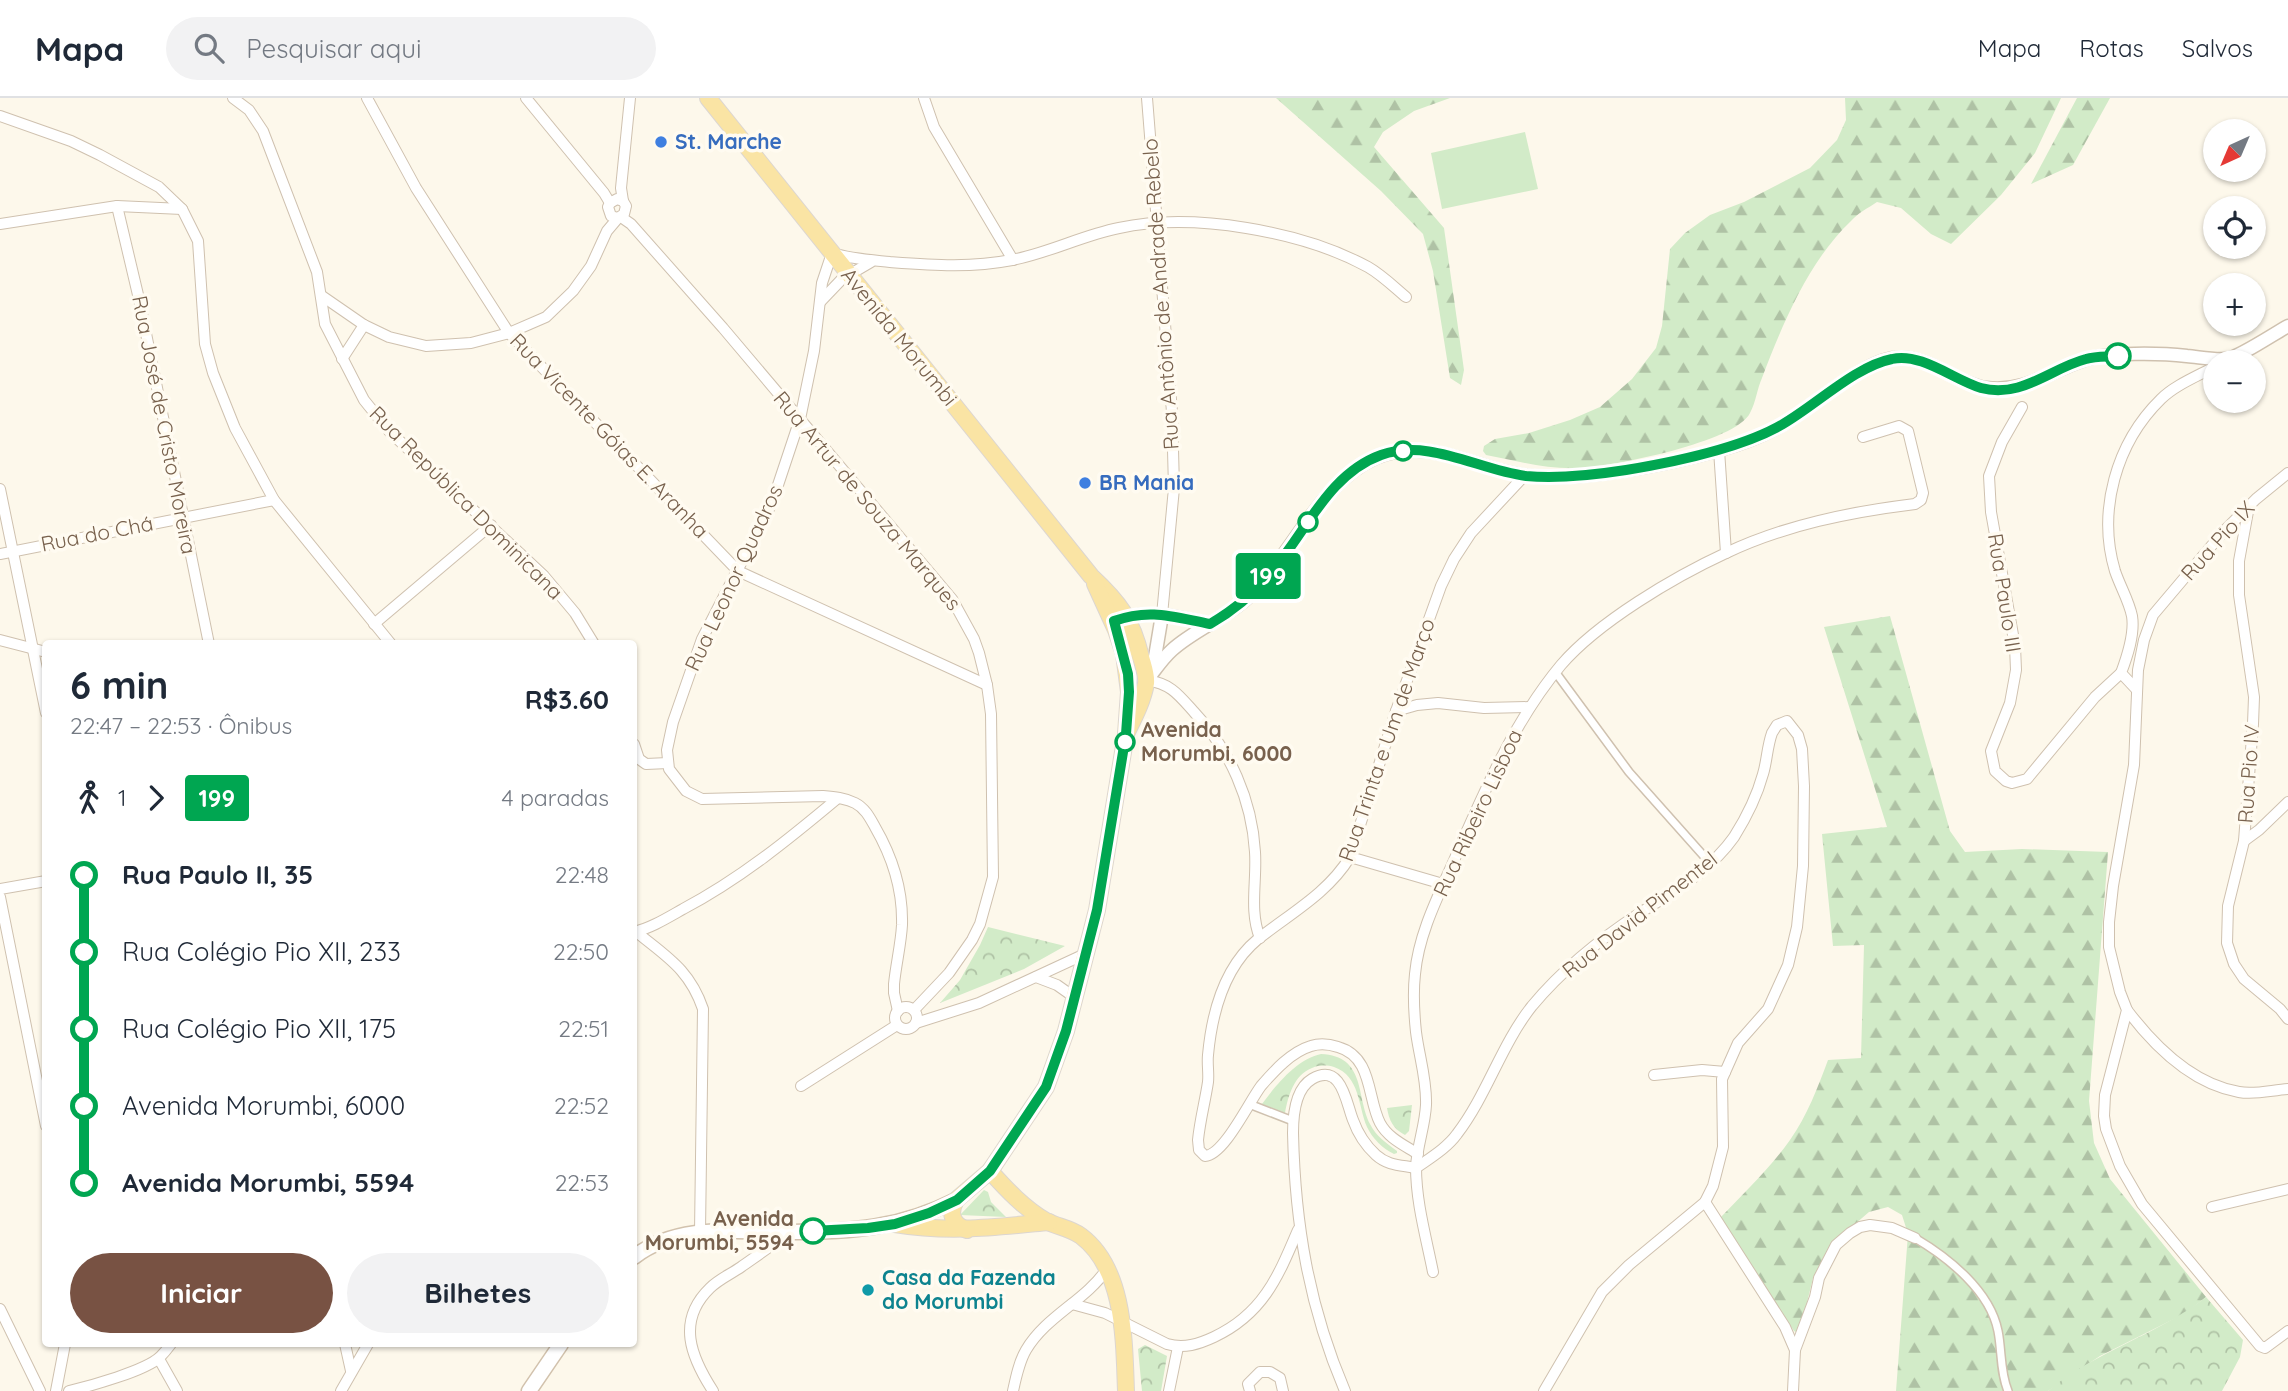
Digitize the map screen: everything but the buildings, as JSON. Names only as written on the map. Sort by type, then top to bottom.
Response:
[{"type":"main road","name":"Avenida Morumbi","points":[[637,1255],[664,1240],[700,1232],[790,1232],[895,1224],[957,1200],[990,1171],[1046,1087],[1066,1031],[1097,910],[1126,734],[1129,692],[1119,622],[1091,576],[708,98]]},
{"type":"main road","points":[[1119,622],[1133,670],[1147,680]]},
{"type":"main road","name":"Avenida Morumbi","points":[[1126,734],[1147,680]]},
{"type":"main road","points":[[990,1171],[1006,1190],[1025,1206],[1092,1245],[1107,1269],[1122,1322],[1126,1391]]},
{"type":"main road","points":[[957,1200],[951,1213],[957,1225],[967,1230]]},
{"type":"main road","points":[[1017,1225],[1023,1217],[1025,1206]]},
{"type":"main road","points":[[895,1224],[936,1230],[967,1230],[1049,1222]]},
{"type":"main road","points":[[529,1391],[559,1347]]},
{"type":"street","name":"Rua República Dominicana","points":[[233,98],[249,110],[263,131],[311,255],[322,296],[324,324],[364,400],[389,431],[554,587],[591,640]]},
{"type":"street","name":"Rua Vicente Góias E. Aranha","points":[[367,98],[416,188],[509,333],[738,571],[987,685]]},
{"type":"street","name":"Rua Artur de Souza Marques","points":[[526,98],[604,193],[952,599],[974,639],[987,685],[991,714],[993,877],[980,924],[972,940],[949,973],[914,1010]]},
{"type":"street","points":[[322,296],[365,325],[389,337],[426,346],[471,343],[509,333],[547,317],[573,291],[591,266],[617,208],[629,98]]},
{"type":"street","points":[[721,98],[723,117]]},
{"type":"street","points":[[924,98],[934,127],[1013,260]]},
{"type":"street","name":"Rua Antônio de Andrade Rebelo","points":[[1147,98],[1172,412],[1174,488],[1162,615]]},
{"type":"street","points":[[0,116],[71,141],[100,155],[159,187],[182,209],[198,241],[201,257],[205,344],[213,373],[235,428],[274,500],[388,640]]},
{"type":"street","points":[[0,224],[117,206],[182,209]]},
{"type":"street","name":"Rua José de Cristo Moreira","points":[[117,206],[139,299],[208,640]]},
{"type":"street","points":[[832,253],[872,261],[968,266],[1013,260],[1118,228],[1179,221],[1289,237],[1347,256],[1370,268],[1406,297]]},
{"type":"street","name":"Rua Leonor Quadros","points":[[668,763],[667,750],[681,697],[702,639],[772,503],[800,419],[814,351],[824,276],[832,253]]},
{"type":"street","points":[[820,302],[848,274],[872,261]]},
{"type":"street","points":[[342,359],[365,325]]},
{"type":"street","points":[[2245,350],[2288,326]]},
{"type":"street","points":[[1147,680],[1172,650],[1245,601],[1278,565],[1324,499],[1343,480],[1380,455],[1419,450],[1524,475],[1569,475],[1626,470],[1718,450],[1759,436],[1783,424],[1873,365],[1894,358],[1909,358],[1982,388],[2007,390],[2032,383],[2087,359],[2140,354],[2203,359]]},
{"type":"street","points":[[2137,690],[2121,673],[2129,647],[2132,617],[2115,570],[2108,529],[2113,481],[2128,443],[2146,417],[2163,397],[2203,374]]},
{"type":"street","name":"Rua Paulo III","points":[[2022,407],[2002,442],[1989,476],[1990,512],[2015,646],[2016,670],[2010,703],[1991,751],[1995,771],[2012,783],[2027,779],[2095,697],[2121,673]]},
{"type":"street","name":"Rua Ribeiro Lisboa","points":[[1433,1272],[1419,1204],[1416,1168],[1426,1105],[1422,1060],[1416,1032],[1415,974],[1423,937],[1443,884],[1504,752],[1530,708],[1556,673],[1591,635],[1702,564],[1783,530],[1837,517],[1915,505],[1922,500],[1923,493],[1908,431],[1899,426],[1863,437]]},
{"type":"street","points":[[1718,450],[1726,553]]},
{"type":"street","name":"Rua Trinta e Um de Março","points":[[1418,1154],[1385,1131],[1364,1068],[1350,1054],[1334,1046],[1314,1045],[1287,1060],[1261,1087],[1217,1149],[1208,1157],[1202,1153],[1198,1140],[1199,1121],[1209,1079],[1207,1057],[1224,982],[1236,964],[1260,938],[1312,899],[1342,870],[1350,857],[1396,711],[1441,586],[1471,533],[1524,475]]},
{"type":"street","name":"Rua Pio IX","points":[[2127,1010],[2109,947],[2109,922],[2112,886],[2134,765],[2137,670],[2144,639],[2153,615],[2205,552],[2249,506],[2286,476]]},
{"type":"street","points":[[0,489],[42,692]]},
{"type":"street","name":"Rua do Chá","points":[[0,554],[274,500]]},
{"type":"street","name":"Rua Pio IV","points":[[2249,506],[2239,561],[2240,614],[2254,698],[2244,841],[2228,906],[2227,943],[2234,964],[2245,979],[2288,1019]]},
{"type":"street","points":[[374,624],[491,526]]},
{"type":"street","points":[[1119,622],[1138,614],[1162,615],[1210,624]]},
{"type":"street","points":[[1147,680],[1155,657],[1162,615]]},
{"type":"street","points":[[2132,617],[2144,619],[2153,615]]},
{"type":"street","points":[[0,640],[42,651]]},
{"type":"street","points":[[1556,673],[1629,772],[1710,863]]},
{"type":"street","points":[[1147,680],[1167,685],[1175,691],[1208,726],[1232,765],[1252,819],[1256,854],[1254,921],[1260,938]]},
{"type":"street","points":[[1396,711],[1438,702],[1484,708],[1530,708]]},
{"type":"street","name":"Rua David Pimentel","points":[[1416,1168],[1456,1136],[1533,1005],[1598,942],[1680,889],[1732,839],[1742,824],[1763,774],[1772,733],[1777,725],[1787,721],[1800,742],[1804,786],[1803,866],[1797,927],[1788,965],[1768,1009],[1738,1043],[1722,1079],[1723,1147],[1713,1186],[1705,1202],[1629,1265],[1602,1293],[1545,1391]]},
{"type":"street","points":[[637,753],[639,759],[646,764],[668,763],[678,782],[702,799],[799,796],[838,798],[855,803],[863,809],[884,843],[897,874],[902,911],[894,984],[898,1011]]},
{"type":"street","points":[[637,930],[647,928],[703,899],[757,864],[838,798]]},
{"type":"street","points":[[2244,841],[2288,802]]},
{"type":"street","points":[[1350,857],[1443,884]]},
{"type":"street","points":[[0,889],[42,882]]},
{"type":"street","points":[[0,897],[42,1106]]},
{"type":"street","points":[[637,933],[684,972],[693,984],[703,1009],[700,1232]]},
{"type":"street","points":[[916,1023],[979,1003],[1085,954]]},
{"type":"street","points":[[1036,976],[1057,985],[1074,997]]},
{"type":"street","points":[[904,1007],[914,1010],[917,1016],[912,1028],[906,1029],[897,1025],[895,1016],[898,1011],[904,1007]]},
{"type":"street","points":[[2127,1010],[2146,1035],[2184,1068],[2205,1081],[2240,1093],[2288,1089]]},
{"type":"street","points":[[2127,1010],[2111,1067],[2104,1107],[2106,1129],[2120,1166],[2149,1213],[2260,1346],[2269,1346],[2288,1331]]},
{"type":"street","points":[[801,1086],[897,1025]]},
{"type":"street","points":[[1654,1075],[1702,1070],[1725,1072]]},
{"type":"street","points":[[1345,1391],[1314,1302],[1298,1229],[1293,1168],[1293,1121],[1301,1091],[1310,1080],[1327,1076],[1334,1079],[1343,1090],[1354,1124],[1371,1150],[1386,1162],[1416,1168]]},
{"type":"street","points":[[1249,1104],[1293,1121]]},
{"type":"street","points":[[2213,1207],[2288,1189]]},
{"type":"street","points":[[1705,1202],[1785,1327],[1796,1350]]},
{"type":"street","points":[[1793,1391],[1796,1350],[1824,1266],[1842,1239],[1860,1227],[1870,1225],[1892,1228],[1915,1238],[1935,1250],[1973,1286],[1989,1307],[1997,1326],[2008,1391]]},
{"type":"street","points":[[1072,1304],[1097,1310],[1167,1344],[1178,1347],[1196,1345],[1229,1330],[1247,1317],[1267,1294],[1280,1273],[1298,1229]]},
{"type":"street","points":[[713,1391],[691,1348],[690,1325],[696,1306],[710,1287],[790,1232]]},
{"type":"street","points":[[1013,1391],[1021,1359],[1027,1348],[1045,1327],[1098,1281],[1107,1269]]},
{"type":"street","points":[[0,1309],[40,1391]]},
{"type":"street","points":[[56,1391],[64,1347]]},
{"type":"street","points":[[69,1391],[119,1376],[159,1359],[169,1347]]},
{"type":"street","points":[[346,1347],[351,1371]]},
{"type":"street","points":[[341,1391],[366,1347]]},
{"type":"street","points":[[1169,1391],[1178,1347]]},
{"type":"street","points":[[159,1359],[177,1391]]},
{"type":"street","points":[[1250,1391],[1248,1384],[1253,1378],[1260,1372],[1270,1372],[1280,1378],[1283,1391]]},
{"type":"green space","points":[[1276,98],[1450,98],[1414,111],[1383,132],[1374,147],[1444,228],[1464,370],[1461,385],[1450,378],[1433,271],[1423,234],[1381,191]]},
{"type":"green space","points":[[1845,98],[2061,98],[2035,153],[2001,195],[1951,244],[1931,234],[1901,208],[1877,202],[1854,218],[1836,237],[1809,274],[1770,357],[1752,409],[1740,424],[1722,434],[1673,451],[1581,468],[1557,468],[1486,455],[1484,446],[1495,439],[1529,433],[1600,407],[1632,379],[1656,348],[1662,326],[1670,249],[1685,233],[1710,215],[1744,202],[1810,168],[1837,140],[1846,120]]},
{"type":"green space","points":[[2077,98],[2110,98],[2073,165],[2031,184]]},
{"type":"green space","points":[[1525,132],[1538,189],[1442,209],[1431,153]]},
{"type":"green space","points":[[1890,616],[1950,831],[1965,852],[2022,849],[2108,852],[2089,1101],[2094,1143],[2110,1179],[2206,1297],[2186,1313],[2100,1356],[2048,1391],[1896,1391],[1908,1234],[1902,1215],[1888,1207],[1869,1212],[1840,1237],[1813,1278],[1801,1327],[1796,1332],[1720,1218],[1790,1140],[1807,1111],[1828,1060],[1861,1058],[1864,945],[1833,946],[1822,834],[1887,827],[1824,627]]},
{"type":"green space","points":[[988,927],[1065,946],[1024,969],[940,1003],[960,980]]},
{"type":"green space","points":[[1321,1054],[1335,1056],[1353,1070],[1370,1124],[1378,1136],[1397,1153],[1386,1149],[1372,1135],[1353,1084],[1343,1071],[1334,1067],[1317,1066],[1306,1071],[1296,1081],[1290,1093],[1285,1113],[1262,1104],[1295,1067]]},
{"type":"green space","points":[[1412,1105],[1409,1131],[1405,1135],[1392,1124],[1387,1108]]},
{"type":"green space","points":[[984,1190],[988,1192],[991,1202],[1006,1217],[960,1215]]},
{"type":"green space","points":[[2206,1297],[2243,1340],[2240,1357],[2222,1391],[2048,1391],[2086,1365],[2168,1322]]},
{"type":"green space","points":[[1145,1345],[1167,1356],[1161,1391],[1142,1391],[1138,1349]]},
{"type":"bus line","name":"199","points":[[813,1231],[895,1224],[915,1219],[957,1200],[990,1171],[1046,1087],[1066,1031],[1097,910],[1126,734],[1128,674],[1114,621],[1149,613],[1210,624],[1217,620],[1245,601],[1262,584],[1324,499],[1343,480],[1380,455],[1419,450],[1524,475],[1569,475],[1626,470],[1718,450],[1759,436],[1783,424],[1873,365],[1894,358],[1909,358],[1982,388],[2007,390],[2032,383],[2087,359],[2118,356]]},
{"type":"place","name":"St. Marche","points":[[661,142]]},
{"type":"place","name":"BR Mania","points":[[1085,483]]},
{"type":"place","name":"Avenida Morumbi, 6000","points":[[1125,742]]},
{"type":"place","name":"Avenida Morumbi, 5594","points":[[813,1231]]},
{"type":"place","name":"Casa da Fazenda do Morumbi","points":[[868,1290]]}]
